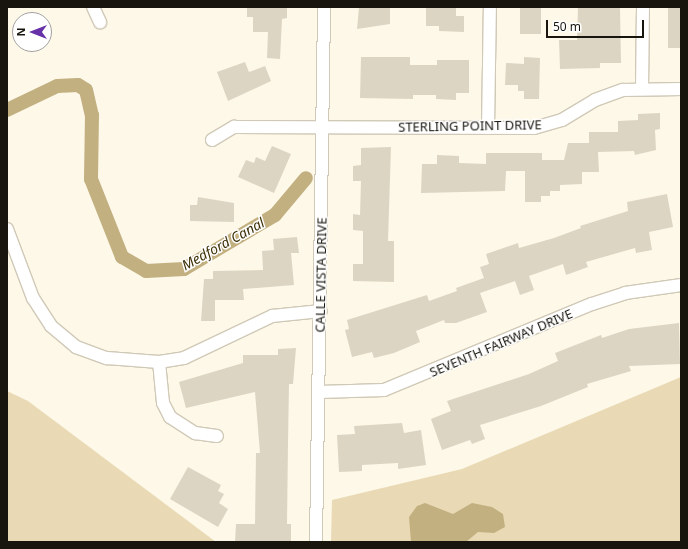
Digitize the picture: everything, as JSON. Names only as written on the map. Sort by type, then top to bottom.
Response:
[{"type":"street","points":[[93,7],[100,22]]},
{"type":"street","name":"CALLE VISTA DRIVE","points":[[316,542],[321,311],[324,7]]},
{"type":"street","points":[[488,128],[490,7]]},
{"type":"street","points":[[642,88],[643,7]]},
{"type":"street","name":"STERLING POINT DRIVE","points":[[212,140],[234,127],[488,128],[547,126],[608,95],[642,88],[681,89]]},
{"type":"street","points":[[7,229],[33,298],[62,337],[76,347],[107,358],[159,362],[184,358],[272,316],[321,311]]},
{"type":"street","name":"SEVENTH FAIRWAY DRIVE","points":[[319,392],[384,390],[592,304],[625,292],[681,284]]},
{"type":"street","points":[[159,362],[162,402],[170,417],[195,433],[217,436]]},
{"type":"shaded area","points":[[681,377],[681,542],[331,542],[332,500],[462,469]]},
{"type":"shaded area","points":[[7,391],[28,401],[216,542],[7,542]]},
{"type":"shaded area","points":[[425,503],[453,514],[472,503],[492,507],[503,514],[505,527],[494,533],[478,532],[466,542],[411,542],[409,517],[417,506]]},
{"type":"building","points":[[247,7],[287,7],[287,18],[282,19],[280,59],[267,58],[268,32],[253,32],[253,17],[247,17]]},
{"type":"building","points":[[359,7],[390,7],[390,24],[357,29]]},
{"type":"building","points":[[426,7],[456,7],[456,16],[464,16],[464,32],[439,31],[439,26],[426,26]]},
{"type":"building","points":[[520,7],[541,7],[541,34],[520,34]]},
{"type":"building","points":[[578,7],[620,8],[621,63],[600,63],[600,68],[560,69],[559,40],[577,40]]},
{"type":"building","points":[[668,7],[681,7],[681,48],[668,48]]},
{"type":"building","points":[[361,57],[410,57],[410,65],[437,65],[437,60],[469,60],[469,93],[456,93],[456,100],[436,99],[436,95],[413,95],[413,99],[360,98]]},
{"type":"building","points":[[524,57],[540,58],[539,99],[524,99],[524,91],[518,91],[518,85],[505,85],[506,63],[524,64]]},
{"type":"building","points":[[245,62],[249,72],[265,66],[271,81],[228,101],[217,72]]},
{"type":"building","points":[[660,113],[660,129],[655,130],[656,150],[635,155],[634,151],[598,152],[599,172],[582,172],[582,184],[560,185],[560,191],[550,191],[550,196],[541,196],[541,202],[525,202],[525,171],[506,171],[505,191],[421,193],[422,164],[437,164],[437,155],[459,156],[459,163],[486,164],[486,153],[542,153],[542,160],[564,160],[568,143],[589,143],[589,132],[618,132],[618,121],[638,120],[638,114]]},
{"type":"building","points":[[272,146],[291,154],[274,193],[238,177],[246,160],[254,163],[256,157],[265,161]]},
{"type":"building","points":[[391,147],[388,241],[394,241],[394,282],[353,281],[353,264],[363,264],[363,231],[353,230],[353,214],[360,215],[361,181],[353,181],[353,166],[361,165],[361,148]]},
{"type":"building","points":[[667,194],[673,227],[649,232],[652,250],[636,253],[635,248],[586,262],[588,267],[566,275],[563,264],[529,276],[534,290],[520,295],[515,281],[480,293],[487,312],[456,323],[445,323],[444,320],[416,331],[420,342],[394,353],[374,358],[372,352],[352,357],[345,330],[349,329],[347,320],[427,295],[429,301],[457,291],[456,288],[484,278],[480,267],[489,264],[486,254],[518,243],[519,248],[554,238],[581,228],[580,226],[628,211],[627,202]]},
{"type":"building","points":[[198,197],[234,203],[234,222],[190,221],[190,205],[197,205]]},
{"type":"building","points":[[297,237],[299,253],[291,253],[294,285],[243,289],[244,300],[215,300],[215,321],[201,321],[204,279],[213,279],[213,271],[263,270],[262,251],[274,250],[273,239]]},
{"type":"building","points":[[679,323],[680,364],[629,366],[631,371],[587,384],[588,387],[541,406],[480,425],[485,439],[472,444],[470,440],[442,450],[431,419],[451,411],[447,401],[529,374],[558,361],[555,353],[601,335],[602,338],[629,329]]},
{"type":"building","points":[[296,348],[293,384],[289,384],[287,524],[291,524],[291,542],[235,542],[236,524],[255,524],[256,453],[260,453],[255,392],[186,408],[179,382],[243,363],[243,355],[278,355],[278,349]]},
{"type":"building","points":[[402,423],[404,433],[421,430],[426,465],[398,469],[398,463],[362,465],[362,471],[339,472],[337,435],[355,434],[354,426]]},
{"type":"building","points":[[188,467],[221,485],[218,491],[224,494],[219,503],[228,509],[218,527],[170,499]]},
{"type":"waterway","name":"Medford Canal","points":[[7,110],[57,86],[78,85],[86,90],[92,115],[91,179],[122,257],[146,271],[184,269],[275,215],[306,178]]}]
